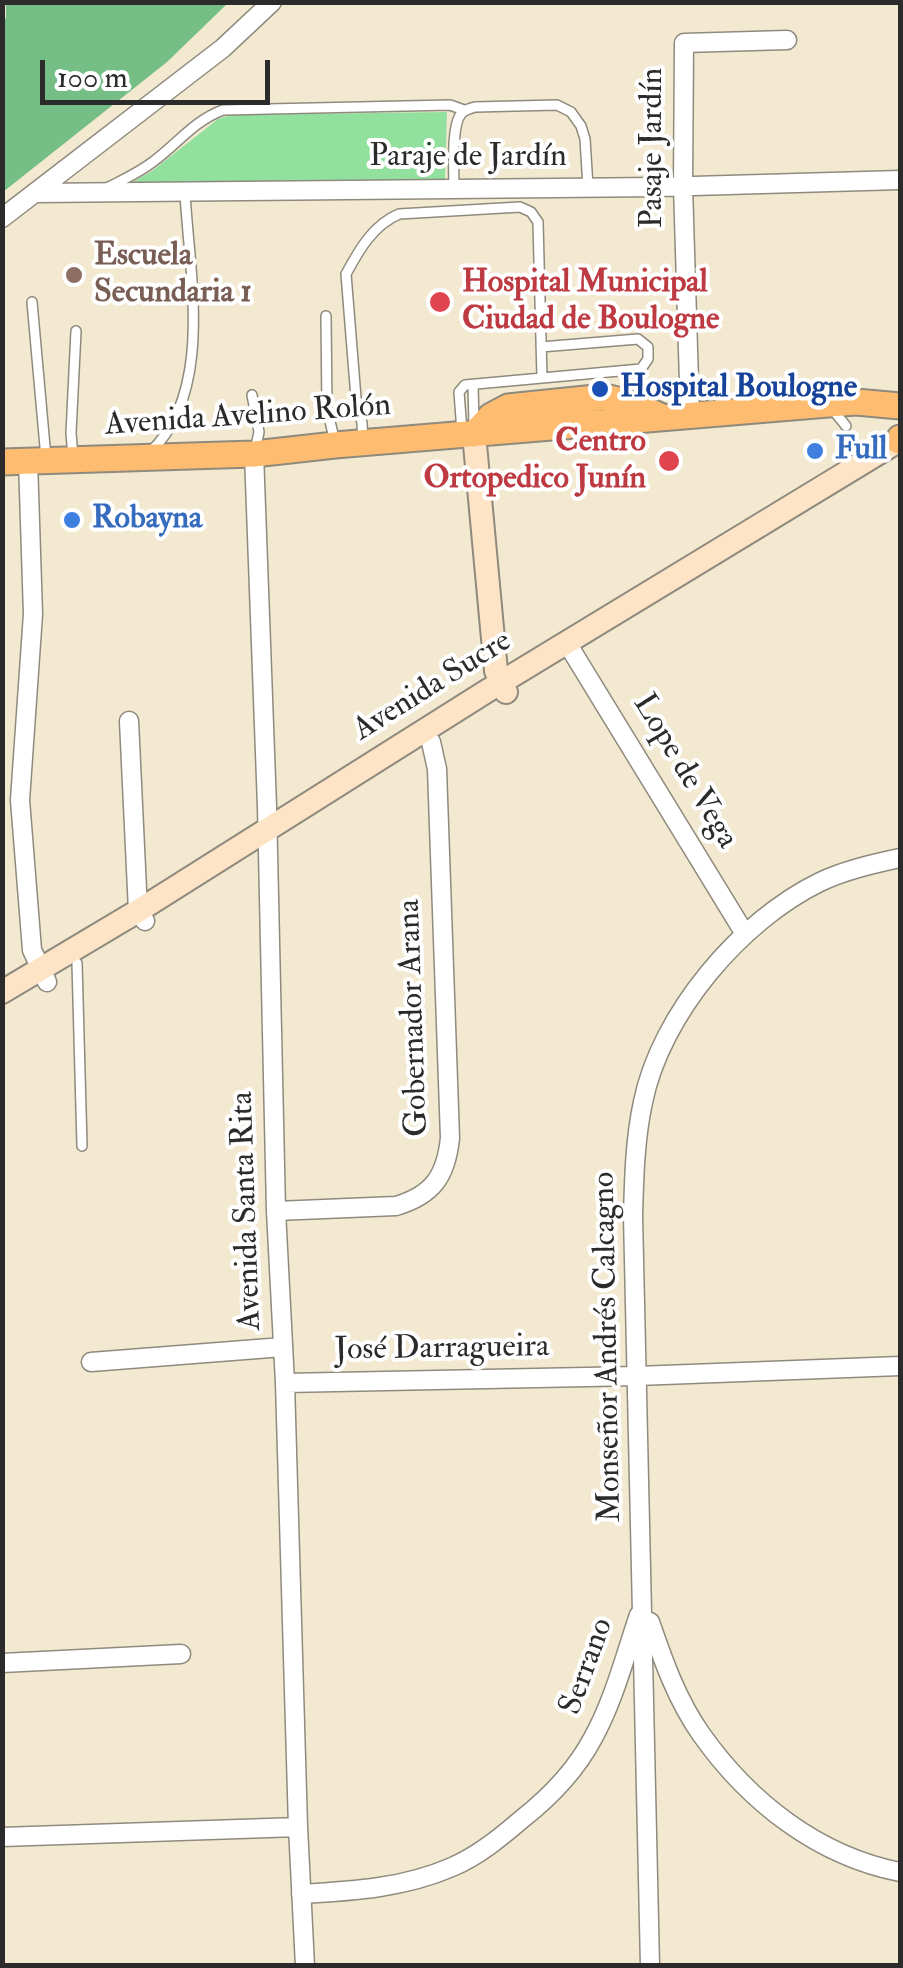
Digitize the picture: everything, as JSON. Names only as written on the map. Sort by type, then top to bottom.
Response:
[{"type":"main road","name":"Avenida Avelino Rolón","points":[[851,414],[900,388]]},
{"type":"main road","name":"Avenida Avelino Rolón","points":[[26,461],[254,454],[828,404],[851,414],[900,406]]},
{"type":"main road","points":[[468,434],[496,671],[504,689]]},
{"type":"main road","name":"Avenida Sucre","points":[[571,649],[858,457],[900,444]]},
{"type":"main road","name":"Avenida Sucre","points":[[2,1008],[43,976],[900,444]]},
{"type":"main road","name":"Avenida Sucre","points":[[267,838],[431,742],[504,689]]},
{"type":"main road","name":"Avenida Sucre","points":[[2,992],[76,963],[141,916]]},
{"type":"street","points":[[2,218],[223,48],[272,2]]},
{"type":"street","name":"Pasaje Jardín","points":[[690,415],[683,186],[684,43],[788,40]]},
{"type":"street","name":"Paraje de Jardín","points":[[36,193],[900,180]]},
{"type":"street","name":"Avenida Santa Rita","points":[[254,454],[276,1210],[305,1966]]},
{"type":"street","points":[[26,461],[33,614],[11,782],[32,950],[43,976]]},
{"type":"street","name":"Lope de Vega","points":[[571,649],[745,934]]},
{"type":"street","points":[[129,721],[141,916]]},
{"type":"street","name":"Gobernador Arana","points":[[276,1210],[396,1206],[428,1191],[444,1168],[449,1119],[437,769],[431,742]]},
{"type":"street","name":"Monseñor Andrés Calcagno","points":[[650,1966],[633,1216],[643,1101],[666,1036],[702,982],[745,934],[780,906],[822,882],[900,858]]},
{"type":"street","points":[[91,1362],[283,1347]]},
{"type":"street","name":"José Darragueira","points":[[285,1383],[900,1366]]},
{"type":"street","name":"Serrano","points":[[643,1602],[676,1691],[701,1734],[742,1782],[807,1837],[842,1854],[900,1872]]},
{"type":"street","name":"Serrano","points":[[301,1894],[363,1890],[417,1880],[455,1866],[534,1810],[580,1760],[595,1736],[643,1602]]},
{"type":"street","points":[[2,1663],[181,1654]]},
{"type":"street","points":[[2,1837],[298,1827]]},
{"type":"lane","points":[[98,192],[151,163],[196,125],[223,110],[450,106],[464,110],[558,105],[571,112],[586,139],[588,187]]},
{"type":"lane","points":[[454,188],[456,128],[464,110]]},
{"type":"lane","points":[[143,458],[173,423],[188,376],[193,332],[185,192]]},
{"type":"lane","points":[[363,442],[346,274],[365,242],[387,219],[399,214],[520,207],[532,212],[538,222],[542,378]]},
{"type":"lane","points":[[26,461],[32,302]]},
{"type":"lane","points":[[326,316],[327,408],[336,444]]},
{"type":"lane","points":[[73,460],[76,331]]},
{"type":"lane","points":[[468,434],[459,392],[464,386],[641,369],[648,359],[648,347],[638,338],[540,347]]},
{"type":"lane","points":[[468,434],[473,385]]},
{"type":"lane","points":[[252,395],[258,432],[254,454]]},
{"type":"lane","points":[[76,963],[82,1146]]},
{"type":"green space","points":[[6,2],[228,3],[167,62],[3,192],[2,29]]},
{"type":"green space","points":[[447,112],[445,180],[131,183],[218,119],[230,115]]},
{"type":"place","name":"Escuela Secundaria 1","points":[[74,275]]},
{"type":"place","name":"Hospital Municipal Ciudad de Boulogne","points":[[440,302]]},
{"type":"place","name":"Hospital Boulogne","points":[[600,389]]},
{"type":"place","name":"Full","points":[[815,451]]},
{"type":"place","name":"Centro Ortopedico Junín","points":[[669,461]]},
{"type":"place","name":"Robayna","points":[[72,520]]}]
